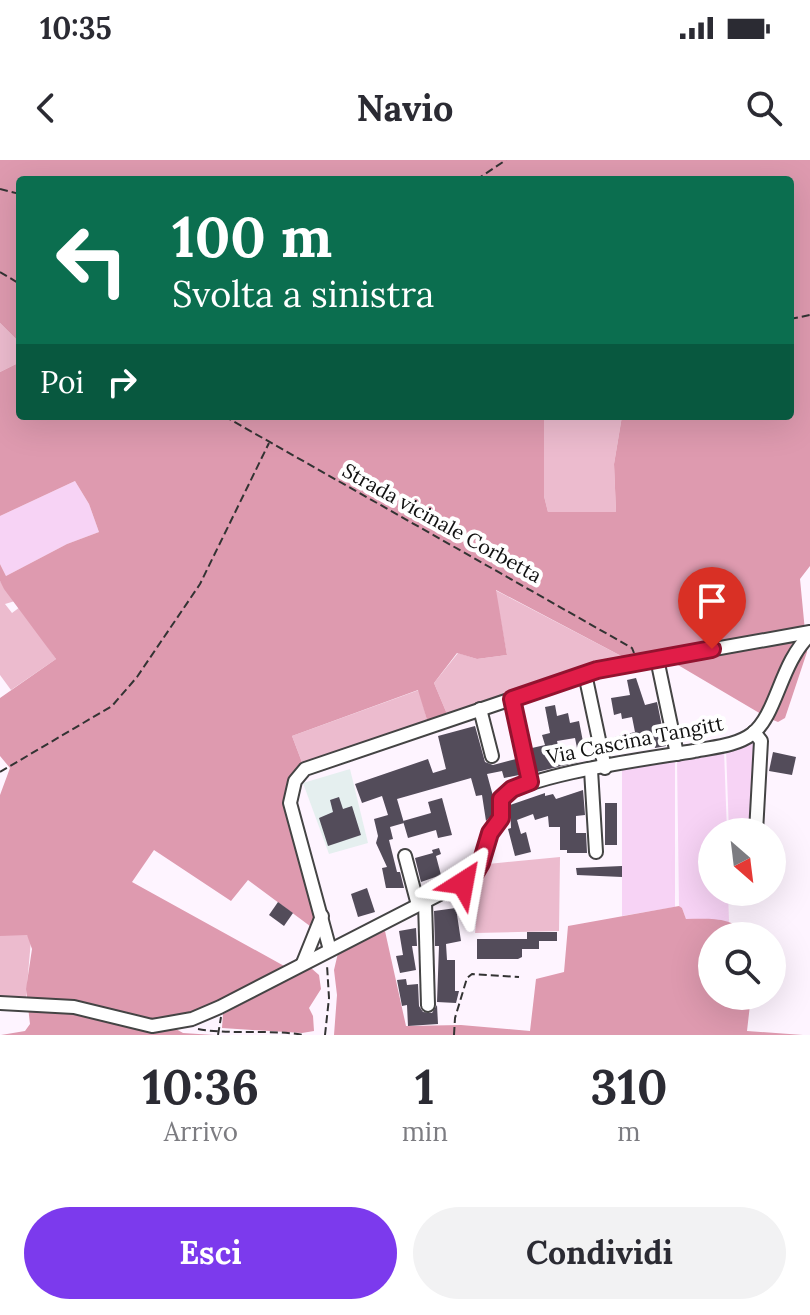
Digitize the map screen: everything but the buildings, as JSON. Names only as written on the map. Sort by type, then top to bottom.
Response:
[{"type":"street","points":[[330,950],[294,816],[299,784],[321,763],[585,674],[810,634]]},
{"type":"street","name":"Via Cascina Tangitt","points":[[149,1031],[220,1007],[474,875],[490,833],[501,818],[501,799],[512,789],[530,782],[725,745],[754,732],[768,713],[792,656],[810,634]]},
{"type":"street","points":[[657,659],[677,754]]},
{"type":"street","points":[[585,674],[605,768]]},
{"type":"street","points":[[512,699],[530,782]]},
{"type":"street","points":[[480,709],[492,756]]},
{"type":"street","points":[[754,732],[761,741],[757,818]]},
{"type":"street","points":[[591,770],[596,852]]},
{"type":"street","points":[[405,856],[422,903],[428,1005]]},
{"type":"street","points":[[303,963],[322,916]]},
{"type":"street","points":[[0,1003],[74,1007],[149,1031]]},
{"type":"path","points":[[482,176],[506,160]]},
{"type":"path","name":"Strada vicinale Corbetta","points":[[231,420],[593,624],[632,648],[637,663]]},
{"type":"path","points":[[0,772],[112,706],[137,677],[200,584],[269,443]]},
{"type":"path","points":[[325,1035],[329,998],[326,971],[330,950]]},
{"type":"path","points":[[454,1035],[455,1018],[467,978],[472,974],[519,977]]},
{"type":"path","points":[[218,1034],[220,1007]]},
{"type":"path","points":[[173,1024],[218,1034],[259,1031],[304,1035]]},
{"type":"shaded area","points":[[0,160],[810,160],[810,566],[800,579],[807,652],[785,718],[778,722],[768,718],[661,655],[625,658],[496,590],[507,655],[477,659],[457,653],[434,683],[447,714],[427,720],[418,690],[292,736],[303,765],[290,785],[319,915],[314,929],[248,880],[231,901],[154,850],[132,882],[286,967],[179,1023],[176,1029],[183,1033],[214,1035],[1,1035],[25,1031],[30,1024],[26,989],[32,949],[27,935],[0,936],[0,795],[10,768],[0,756],[0,698],[56,659],[4,589],[0,581],[0,564],[6,576],[67,544],[99,532],[89,504],[75,481],[0,516],[0,372],[16,364],[16,420],[544,420],[544,496],[548,512],[616,512],[614,464],[621,420],[794,420],[794,176],[16,176],[16,339],[0,323]]},
{"type":"shaded area","points":[[0,323],[16,339],[16,364],[0,372]]},
{"type":"shaded area","points":[[544,420],[621,420],[614,464],[616,512],[548,512],[544,496]]},
{"type":"shaded area","points":[[75,481],[89,504],[99,532],[67,544],[6,576],[0,564],[0,516]]},
{"type":"shaded area","points":[[0,581],[15,601],[5,604],[12,613],[20,607],[56,659],[11,690],[0,675]]},
{"type":"shaded area","points":[[495,590],[625,658],[447,714],[434,683],[458,653],[477,659],[507,655]]},
{"type":"shaded area","points":[[419,690],[427,720],[303,765],[292,736]]},
{"type":"shaded area","points":[[754,739],[758,741],[754,818],[728,818],[726,748]]},
{"type":"shaded area","points":[[724,750],[726,818],[698,818],[698,906],[728,906],[729,922],[686,919],[679,906],[677,758]]},
{"type":"shaded area","points":[[675,758],[675,907],[622,916],[622,769]]},
{"type":"shaded area","points":[[350,769],[368,843],[329,854],[303,783]]},
{"type":"shaded area","points":[[560,857],[559,931],[475,933],[481,877],[486,873],[488,864]]},
{"type":"shaded area","points":[[679,906],[686,919],[728,922],[698,922],[698,1010],[749,1010],[747,1031],[803,1035],[334,1035],[337,995],[334,970],[338,953],[385,931],[406,1026],[461,1025],[530,1031],[536,979],[564,972],[568,926]]},
{"type":"shaded area","points":[[27,935],[31,940],[26,997],[0,996],[0,936]]},
{"type":"shaded area","points":[[311,968],[319,975],[321,989],[309,1008],[314,1031],[222,1028],[223,1014]]},
{"type":"route","points":[[463,883],[474,875],[481,863],[490,833],[501,818],[501,799],[512,789],[530,782],[512,699],[597,670],[712,649]]}]
